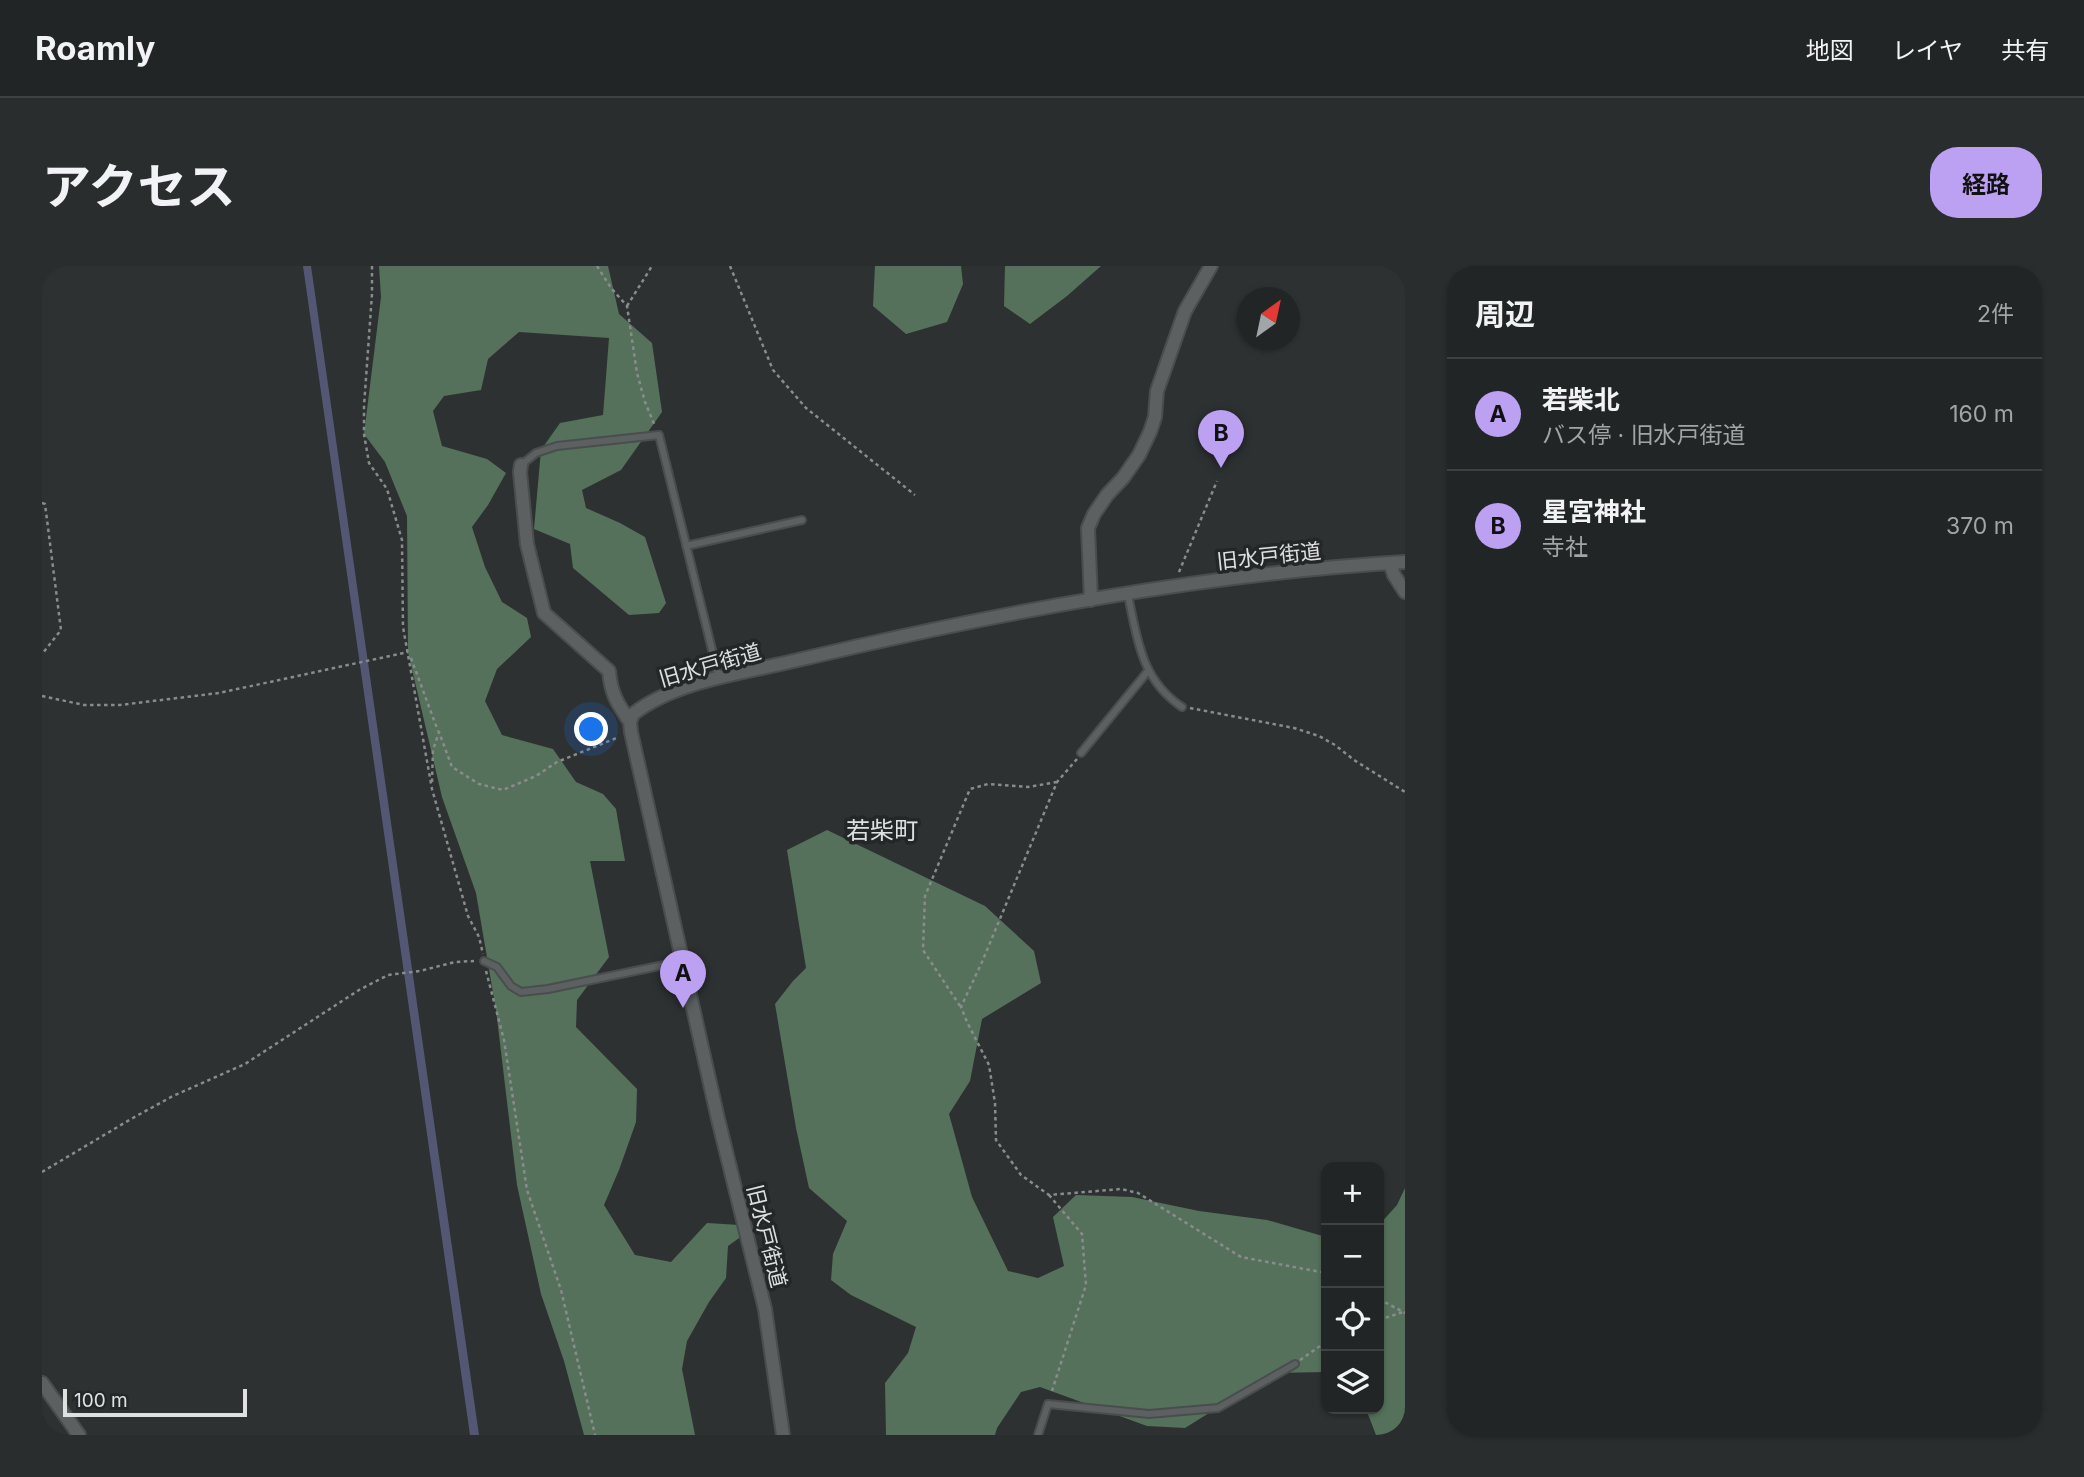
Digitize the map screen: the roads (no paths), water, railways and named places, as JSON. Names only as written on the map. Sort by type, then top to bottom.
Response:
[{"type":"street","points":[[1091,600],[1088,528],[1101,504],[1124,478],[1139,455],[1150,432],[1155,417],[1157,391],[1185,311],[1211,266]]},
{"type":"street","points":[[521,465],[527,544],[544,613],[609,671],[615,700],[631,727]]},
{"type":"street","name":"旧水戸街道","points":[[783,1435],[765,1309],[718,1119],[631,727],[633,714],[674,691],[864,644],[1091,600],[1255,575],[1405,562]]},
{"type":"street","points":[[1390,563],[1405,592]]},
{"type":"street","points":[[42,1383],[79,1435]]},
{"type":"lane","points":[[521,465],[536,453],[557,446],[659,435],[719,678]]},
{"type":"lane","points":[[686,546],[802,520]]},
{"type":"lane","points":[[1128,595],[1141,657],[1148,671],[1175,702],[1182,706]]},
{"type":"lane","points":[[1081,753],[1148,671]]},
{"type":"lane","points":[[484,961],[497,967],[511,986],[521,992],[548,989],[683,961]]},
{"type":"lane","points":[[1038,1435],[1048,1404],[1149,1414],[1218,1408],[1295,1364]]},
{"type":"water","points":[[303,266],[311,266],[479,1435],[470,1435]]},
{"type":"place","name":"星宮神社","points":[[1221,468]]},
{"type":"place","name":"若柴北","points":[[683,1008]]},
{"type":"district","name":"若柴町","points":[[882,830]]}]
